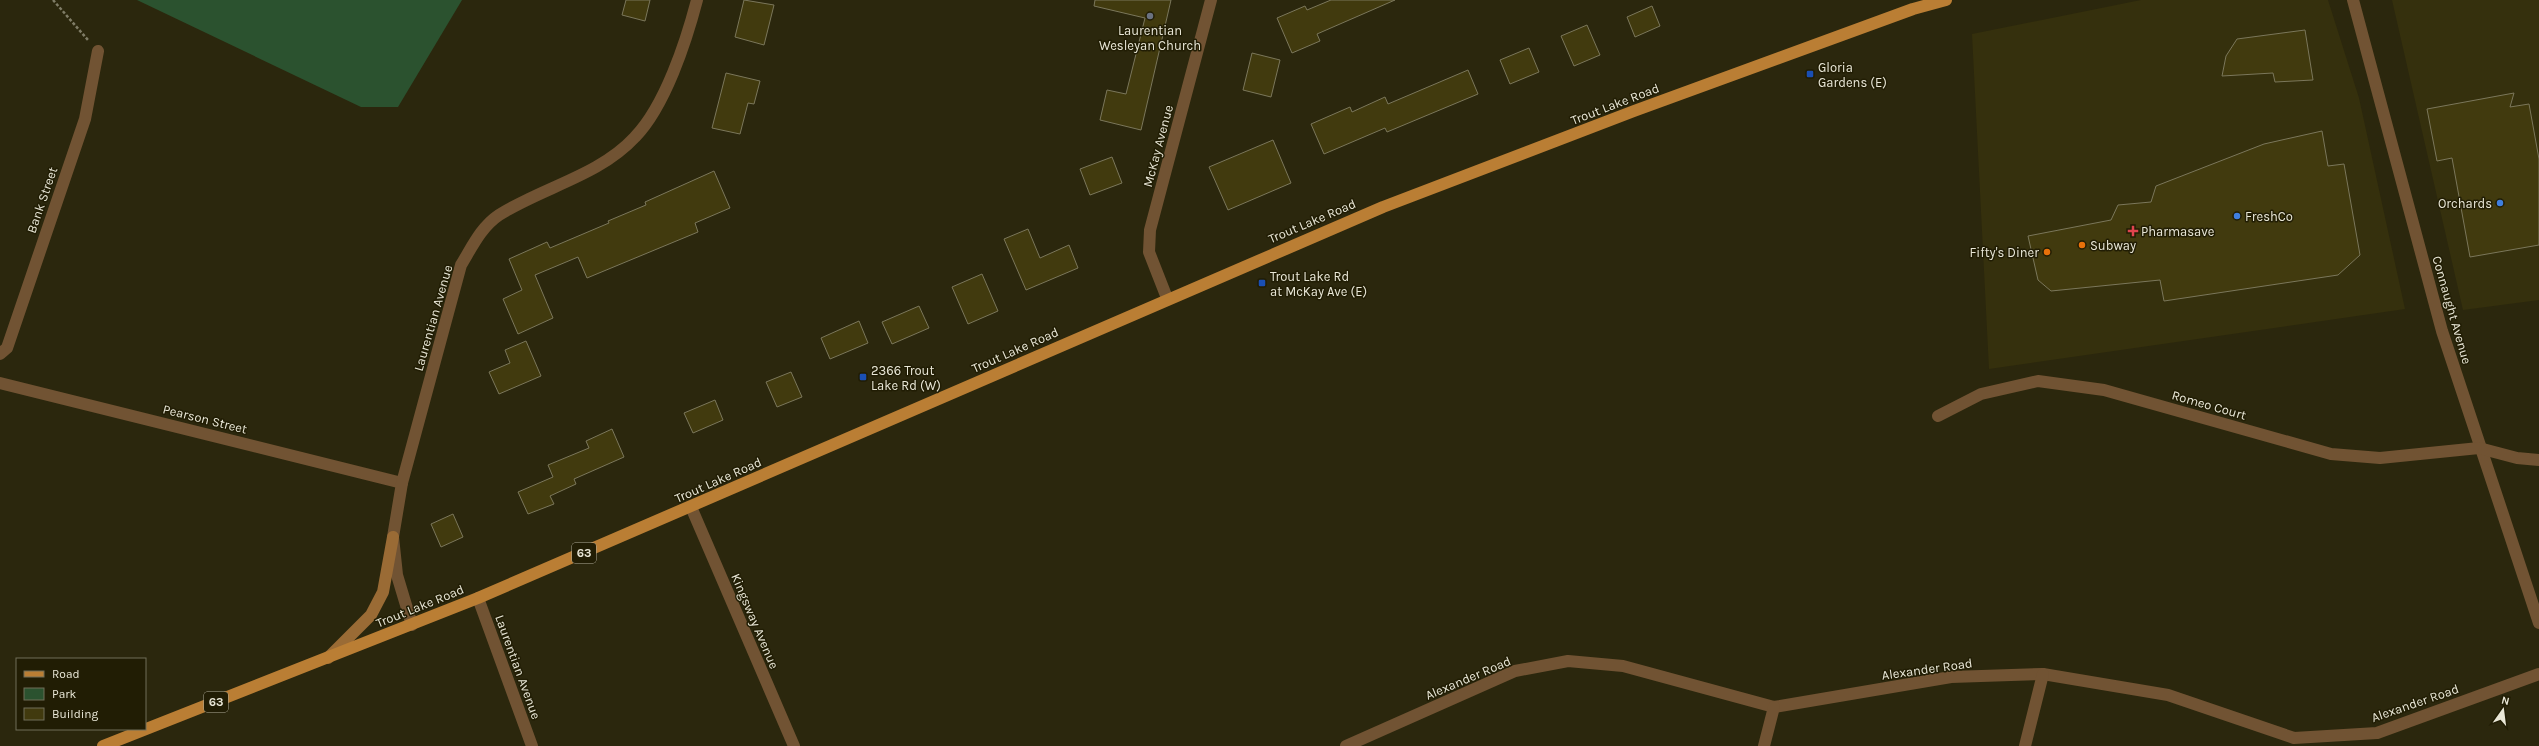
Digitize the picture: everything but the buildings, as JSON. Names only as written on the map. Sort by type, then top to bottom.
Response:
[{"type":"main road","name":"Trout Lake Road","points":[[146,729],[478,598],[691,507],[1167,298],[1383,206],[1663,100],[1913,9],[1946,0]]},
{"type":"main road","points":[[328,658],[371,615],[383,592],[393,537]]},
{"type":"main road","name":"Trout Lake Road","points":[[103,746],[144,730]]},
{"type":"street","name":"Laurentian Avenue","points":[[412,625],[397,575],[393,537],[402,483],[461,265],[478,235],[499,216],[602,164],[635,137],[662,98],[696,0]]},
{"type":"street","name":"McKay Avenue","points":[[1167,298],[1149,252],[1150,230],[1211,0]]},
{"type":"street","name":"Connaught Avenue","points":[[2353,0],[2442,331],[2479,448],[2539,624]]},
{"type":"street","name":"Bank Street","points":[[0,354],[7,348],[85,119],[98,51]]},
{"type":"street","name":"Romeo Court","points":[[1938,416],[1981,394],[2038,381],[2104,390],[2331,454],[2380,458],[2479,448]]},
{"type":"street","name":"Pearson Street","points":[[0,383],[402,483]]},
{"type":"street","points":[[2479,448],[2517,458],[2539,460]]},
{"type":"street","name":"Kingsway Avenue","points":[[691,507],[794,746]]},
{"type":"street","name":"Laurentian Avenue","points":[[478,598],[532,746]]},
{"type":"street","name":"Alexander Road","points":[[1346,746],[1515,671],[1568,661],[1623,666],[1774,707],[1951,677],[2043,674],[2168,695],[2294,742],[2377,733],[2539,674]]},
{"type":"street","points":[[2025,746],[2043,674]]},
{"type":"street","points":[[1764,746],[1774,707]]},
{"type":"path","points":[[53,0],[98,51]]},
{"type":"shaded area","points":[[2141,0],[2328,0],[2359,98],[2405,309],[1989,369],[1972,34]]},
{"type":"shaded area","points":[[2392,0],[2539,0],[2539,300],[2463,310]]},
{"type":"green space","points":[[137,0],[462,0],[398,107],[361,107]]},
{"type":"place","name":"Laurentian Wesleyan Church","points":[[1150,16]]},
{"type":"place","name":"Gloria Gardens (E)","points":[[1810,74]]},
{"type":"place","name":"Orchards","points":[[2500,203]]},
{"type":"place","name":"FreshCo","points":[[2237,216]]},
{"type":"place","name":"Pharmasave","points":[[2133,231]]},
{"type":"place","name":"Subway","points":[[2082,245]]},
{"type":"place","name":"Fifty's Diner","points":[[2047,252]]},
{"type":"place","name":"Trout Lake Rd at McKay Ave (E)","points":[[1262,283]]},
{"type":"place","name":"2366 Trout Lake Rd (W)","points":[[863,377]]}]
